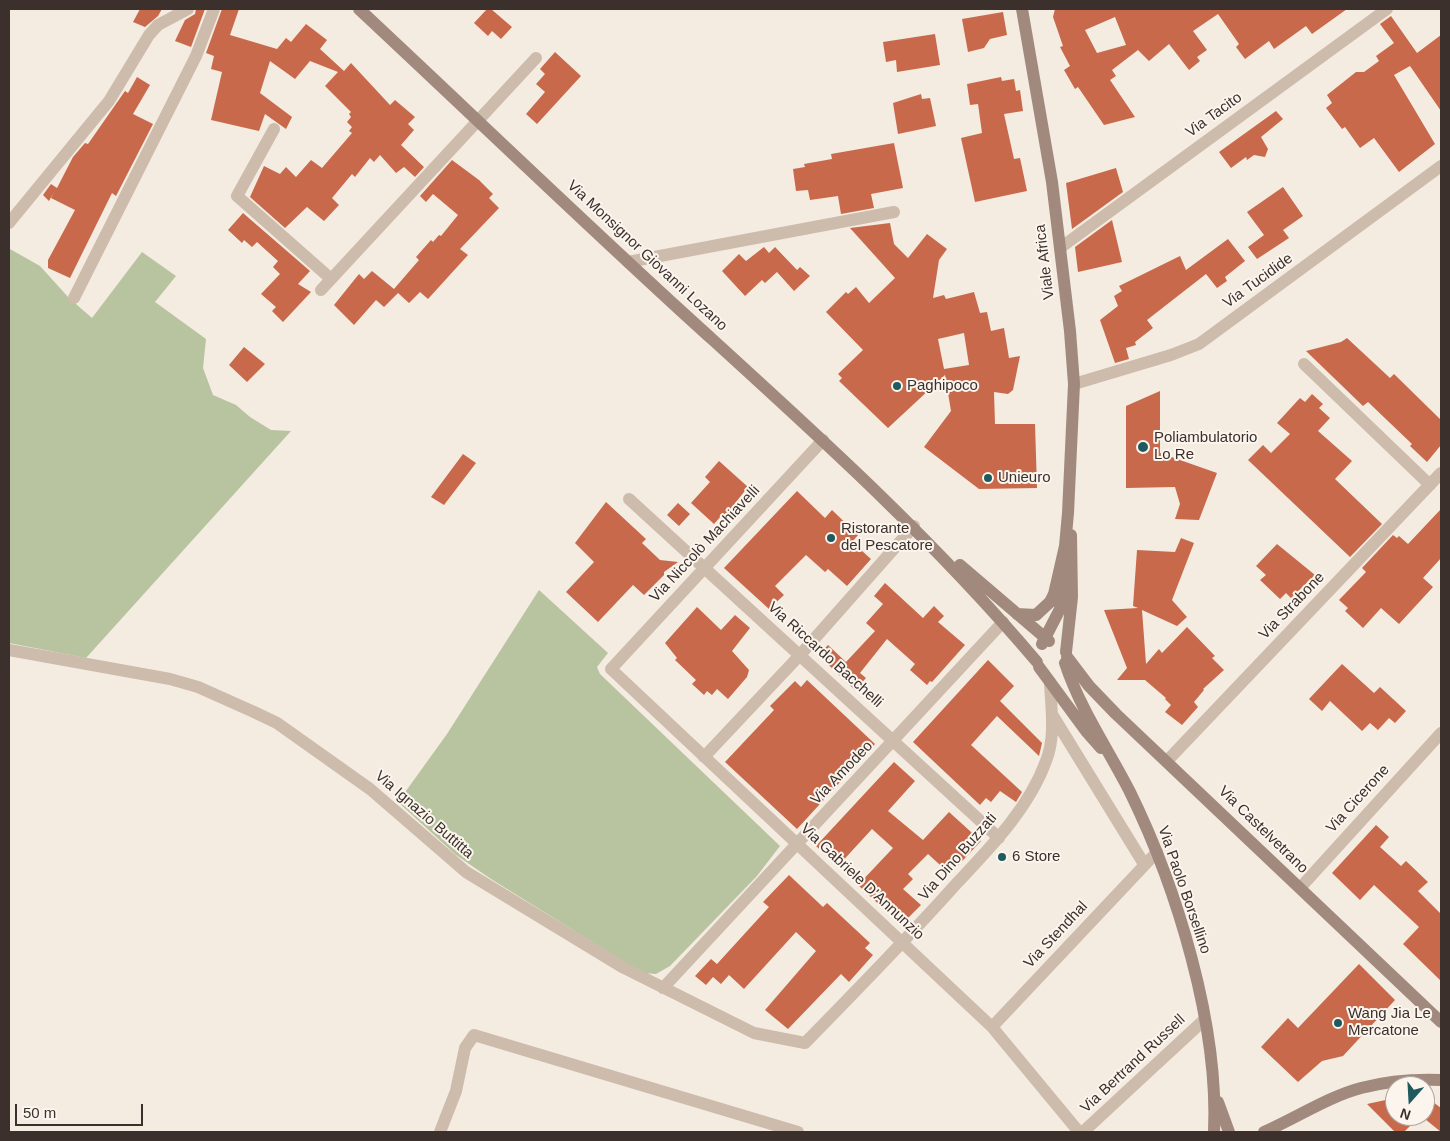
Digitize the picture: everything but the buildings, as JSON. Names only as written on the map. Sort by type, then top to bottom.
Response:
[{"type":"main road","name":"Via Monsignor Giovanni Lozano","points":[[359,9],[628,262],[914,526]]},
{"type":"main road","name":"Viale Africa","points":[[1022,9],[1052,182],[1074,384],[1068,513]]},
{"type":"main road","points":[[1018,614],[1036,614],[1050,602],[1054,594],[1064,546],[1068,513]]},
{"type":"main road","points":[[1038,664],[1053,672],[1060,669],[1066,658],[1072,598],[1072,546],[1068,513]]},
{"type":"main road","points":[[914,526],[1018,614],[1046,641],[1058,643],[1066,658],[1080,701],[1113,761]]},
{"type":"main road","points":[[914,526],[1003,622],[1038,664],[1086,731],[1113,761]]},
{"type":"main road","points":[[1038,664],[1036,653],[1046,641],[1060,610],[1064,593],[1064,546]]},
{"type":"main road","name":"Via Castelvetrano","points":[[1066,658],[1089,686],[1441,1022]]},
{"type":"main road","name":"Via Paolo Borsellino","points":[[1113,761],[1157,852],[1184,932],[1204,1020],[1216,1095],[1229,1132]]},
{"type":"main road","points":[[1264,1132],[1300,1116],[1327,1101],[1360,1088],[1390,1082],[1441,1080]]},
{"type":"main road","name":"Via Paolo Borsellino","points":[[1214,1132],[1216,1095]]},
{"type":"main road","points":[[1283,1132],[1300,1116]]},
{"type":"street","points":[[9,223],[109,101],[149,35],[158,25],[188,9]]},
{"type":"street","points":[[74,298],[196,56],[214,9]]},
{"type":"street","name":"Via Tacito","points":[[1060,248],[1386,9]]},
{"type":"street","points":[[320,290],[536,58]]},
{"type":"street","points":[[274,129],[237,196],[330,278]]},
{"type":"street","name":"Via Tucidide","points":[[1074,384],[1171,355],[1198,344],[1441,166]]},
{"type":"street","points":[[628,262],[894,212]]},
{"type":"street","points":[[1304,364],[1430,485]]},
{"type":"street","name":"Via Niccolò Machiavelli","points":[[610,669],[823,440]]},
{"type":"street","name":"Via Strabone","points":[[1167,761],[1441,473]]},
{"type":"street","name":"Via Riccardo Bacchelli","points":[[629,498],[999,838]]},
{"type":"street","points":[[704,757],[800,654],[914,526]]},
{"type":"street","name":"Via Amodeo","points":[[663,988],[797,843],[895,741],[1003,622]]},
{"type":"street","name":"Via Ignazio Buttitta","points":[[9,650],[170,679],[214,694],[277,723],[370,789],[466,872],[624,968],[754,1033],[805,1043]]},
{"type":"street","name":"Via Gabriele D'Annunzio","points":[[610,669],[992,1027],[1079,1132]]},
{"type":"street","name":"Via Dino Buzzati","points":[[805,1043],[904,943],[999,838],[1029,796],[1047,760],[1053,716],[1050,682]]},
{"type":"street","points":[[1053,716],[1144,864]]},
{"type":"street","name":"Via Cicerone","points":[[1300,888],[1441,733]]},
{"type":"street","name":"Via Stendhal","points":[[992,1027],[1157,852]]},
{"type":"street","name":"Via Bertrand Russell","points":[[1083,1132],[1204,1020]]},
{"type":"street","points":[[440,1132],[456,1091],[465,1048],[474,1035],[798,1132]]},
{"type":"green space","points":[[10,249],[40,266],[69,298],[92,318],[142,252],[176,276],[155,302],[206,339],[203,368],[213,395],[236,405],[250,417],[271,430],[291,431],[86,658],[9,643]]},
{"type":"green space","points":[[539,590],[608,653],[597,667],[600,674],[780,846],[757,876],[670,966],[656,974],[642,973],[491,879],[456,855],[398,802],[447,734]]},
{"type":"place","name":"Paghipoco","points":[[897,386]]},
{"type":"place","name":"Poliambulatorio Lo Re","points":[[1143,447]]},
{"type":"place","name":"Unieuro","points":[[988,478]]},
{"type":"place","name":"Ristorante del Pescatore","points":[[831,538]]},
{"type":"place","name":"6 Store","points":[[1002,857]]},
{"type":"place","name":"Wang Jia Le Mercatone","points":[[1338,1023]]}]
